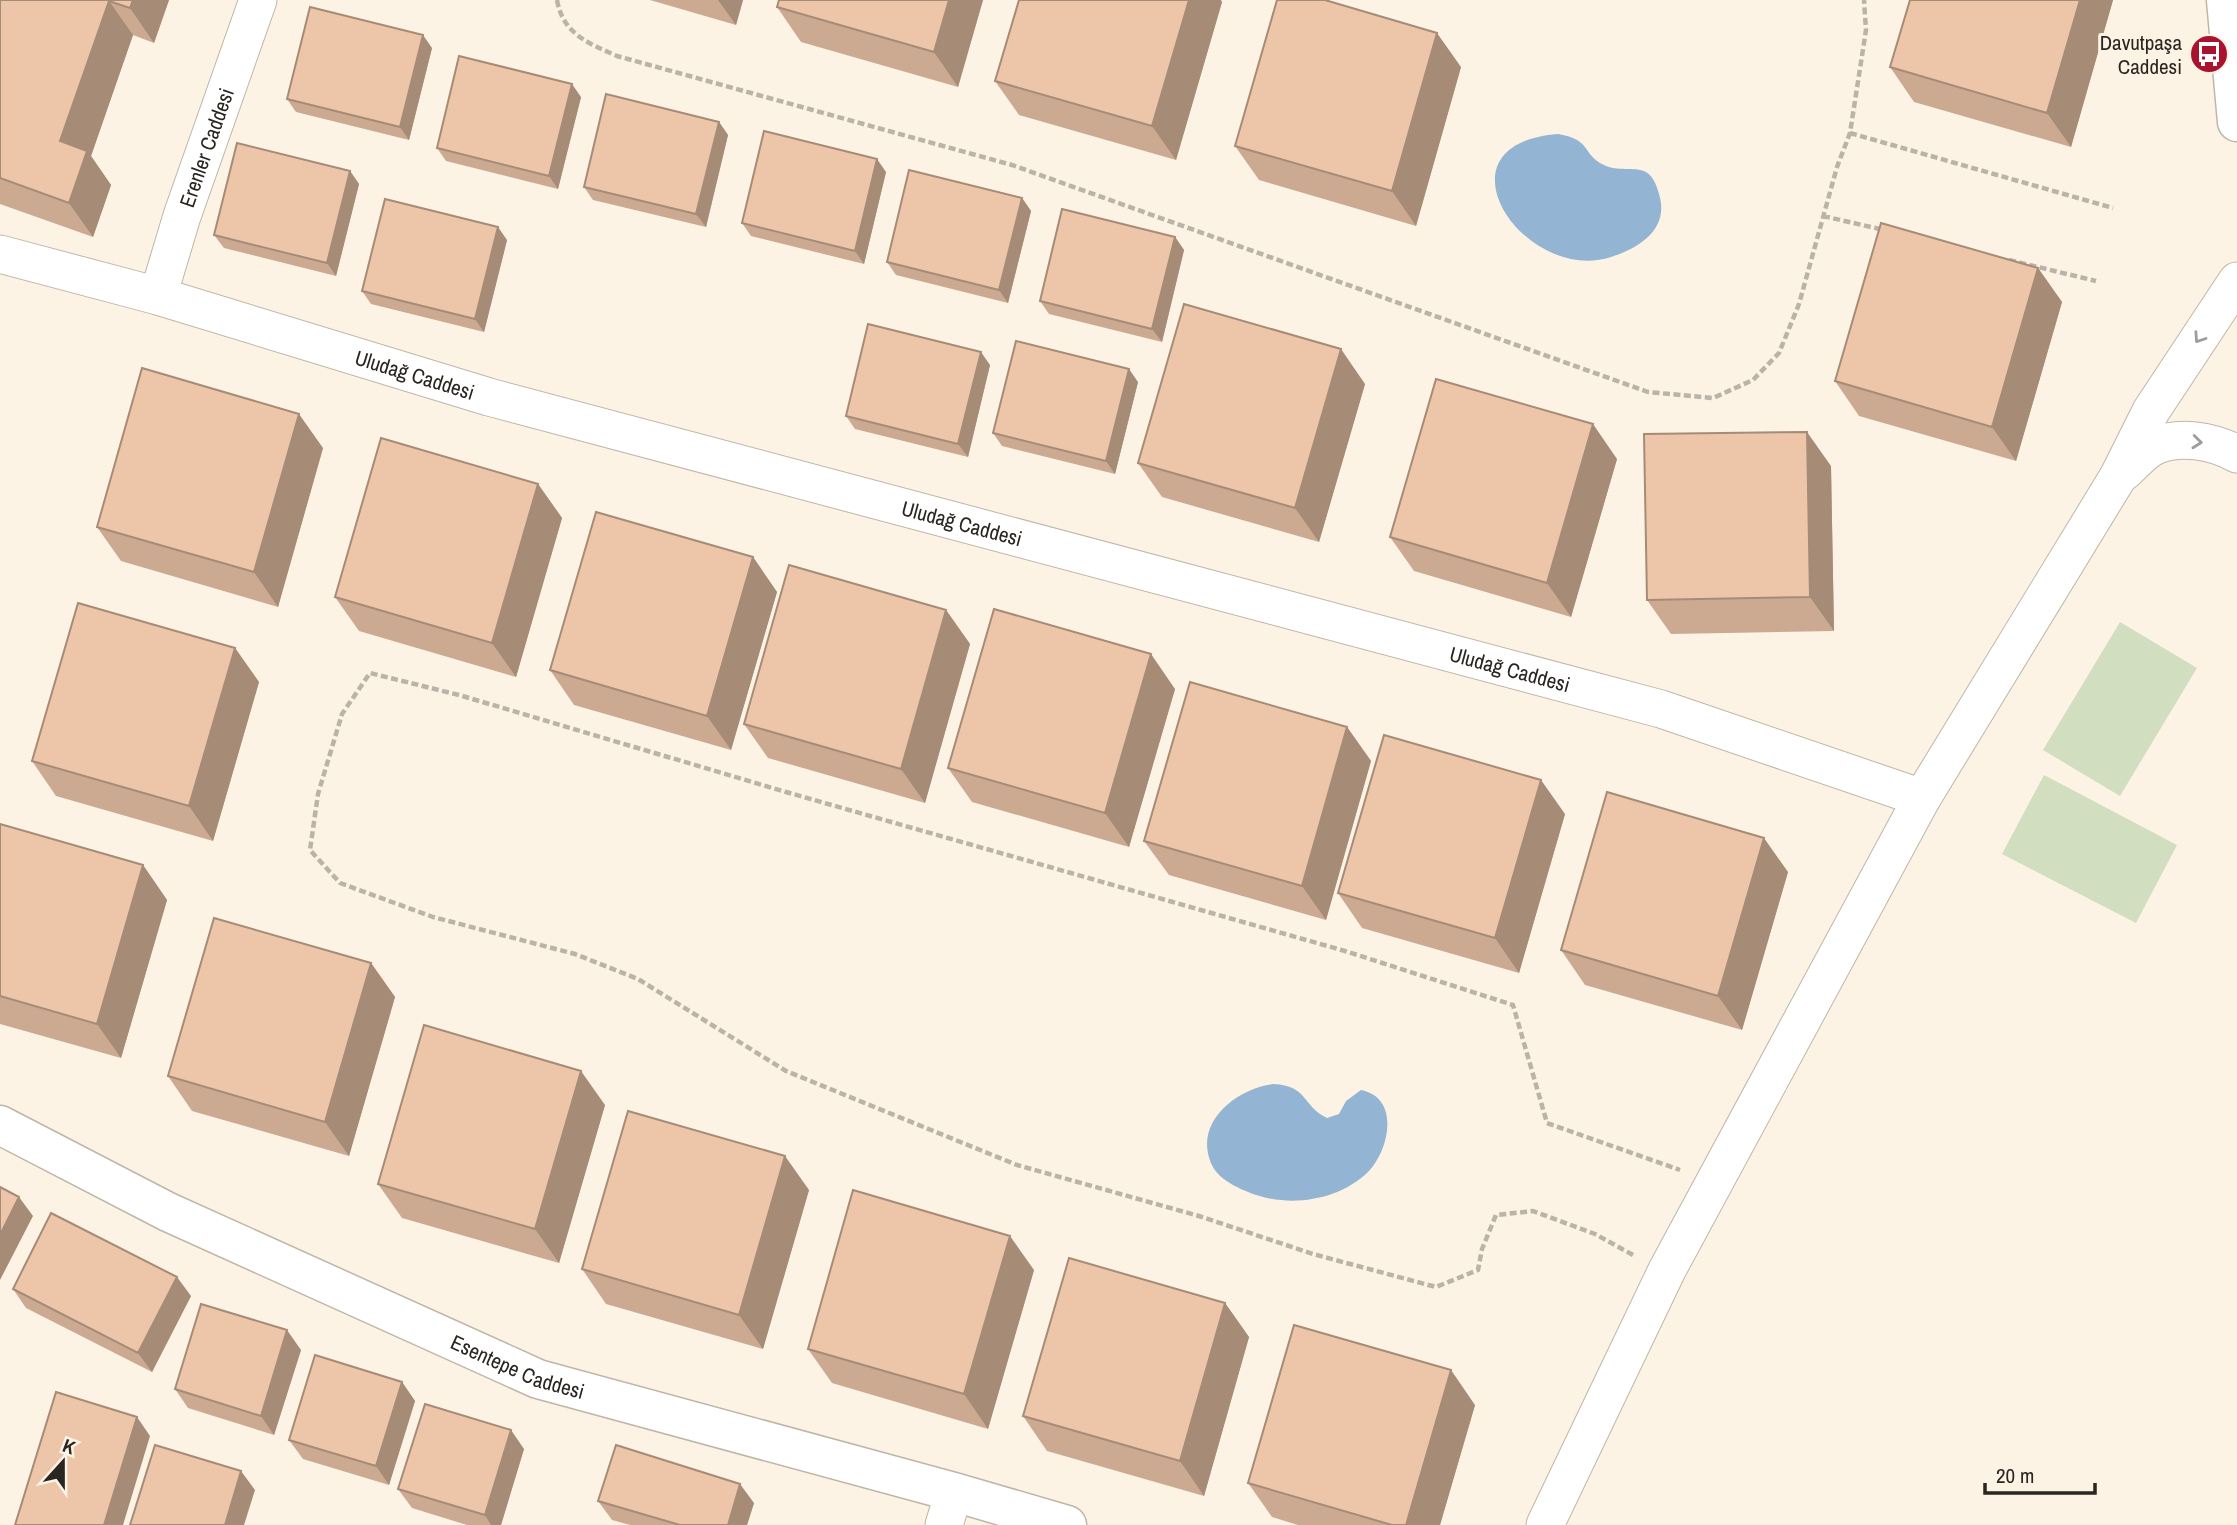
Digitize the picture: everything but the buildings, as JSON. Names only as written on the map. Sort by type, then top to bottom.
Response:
[{"type":"street","name":"Erenler Caddesi","points":[[158,296],[182,216],[258,0]]},
{"type":"street","points":[[2226,0],[2237,122]]},
{"type":"street","name":"Uludağ Caddesi","points":[[0,254],[158,296],[489,397],[1661,709],[1922,798]]},
{"type":"street","points":[[1545,1525],[1667,1270],[1922,798],[2118,477],[2151,411],[2237,282]]},
{"type":"street","points":[[2118,477],[2152,447],[2176,440],[2213,444],[2237,454]]},
{"type":"street","name":"Esentepe Caddesi","points":[[0,1125],[168,1212],[538,1379],[949,1508],[1067,1525]]},
{"type":"path","points":[[557,0],[559,14],[581,40],[617,56],[1012,166],[1648,392],[1713,398],[1753,380],[1779,353],[1799,304],[1837,167],[1850,133],[1866,30],[1864,0]]},
{"type":"path","points":[[1850,133],[2113,208]]},
{"type":"path","points":[[1823,216],[1888,231]]},
{"type":"path","points":[[2005,259],[2096,281]]},
{"type":"path","points":[[1667,1270],[1638,1258],[1595,1234],[1533,1211],[1496,1215],[1482,1249],[1478,1270],[1436,1287],[1313,1254],[1199,1216],[1017,1165],[786,1071],[638,979],[575,954],[433,917],[340,883],[310,850],[318,794],[341,714],[370,673],[459,695],[851,811],[1345,951],[1513,1005],[1547,1123],[1714,1182]]},
{"type":"green space","points":[[2120,622],[2197,668],[2120,796],[2043,750]]},
{"type":"green space","points":[[2044,775],[2177,845],[2136,923],[2002,854]]},
{"type":"water","points":[[1558,134],[1577,140],[1604,165],[1641,170],[1651,177],[1655,182],[1661,206],[1660,217],[1650,235],[1632,248],[1611,257],[1578,260],[1548,251],[1522,233],[1504,210],[1495,185],[1500,161],[1520,143]]},
{"type":"water","points":[[1273,1084],[1293,1088],[1327,1118],[1339,1114],[1346,1101],[1361,1090],[1374,1095],[1382,1103],[1386,1114],[1386,1139],[1368,1172],[1342,1190],[1326,1196],[1294,1201],[1248,1192],[1222,1177],[1211,1163],[1207,1148],[1208,1134],[1213,1122],[1221,1110],[1232,1101],[1259,1087]]},
{"type":"place","name":"Davutpaşa Caddesi","points":[[2209,54]]}]
